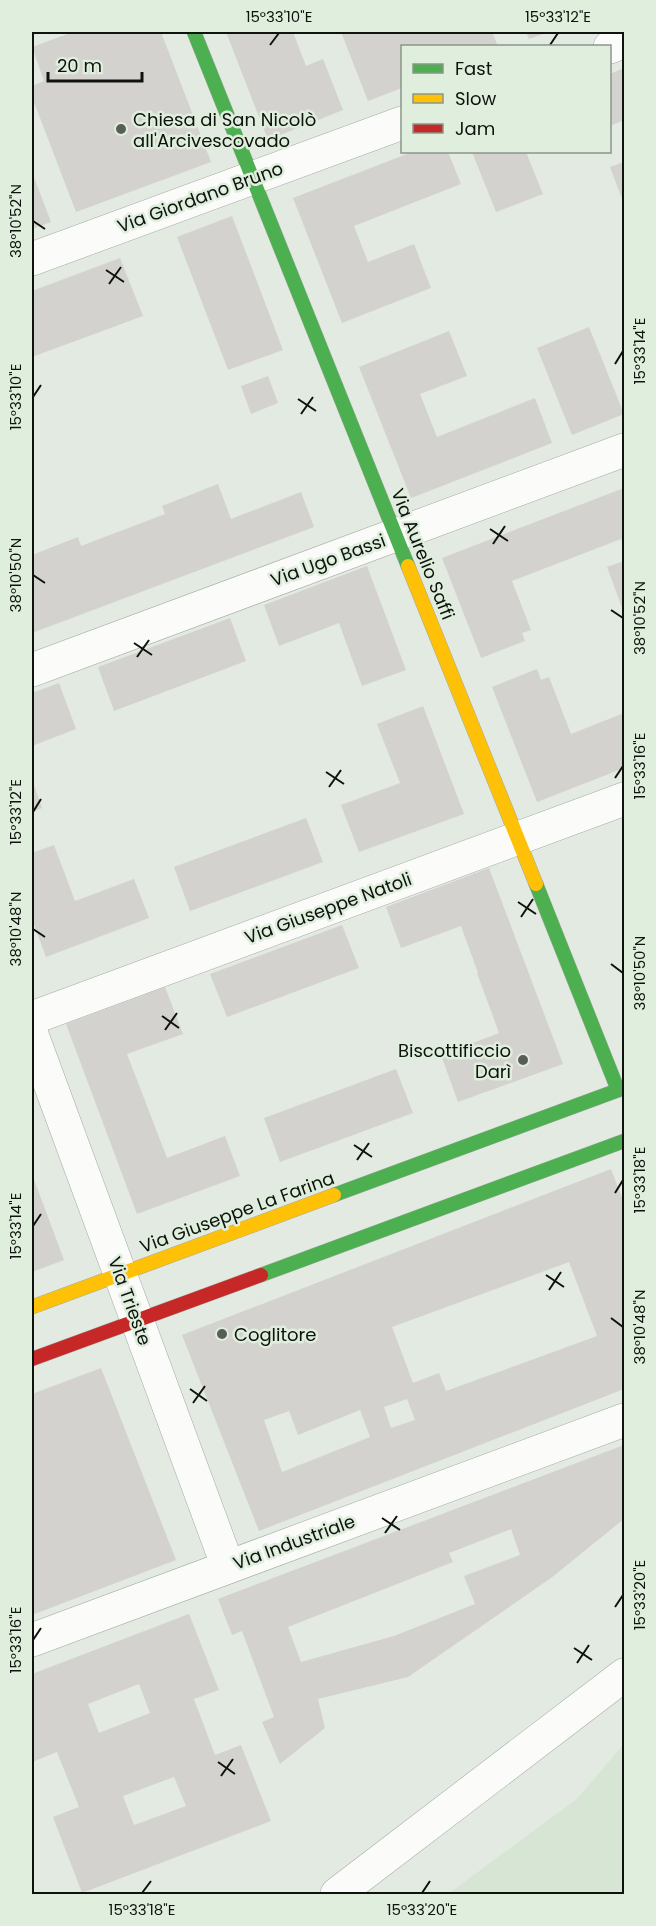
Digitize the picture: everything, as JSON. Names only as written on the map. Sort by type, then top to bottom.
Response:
[{"type":"main road","name":"Via Aurelio Saffi","points":[[194,32],[621,1089]]},
{"type":"main road","name":"Via Giuseppe La Farina","points":[[32,1307],[621,1089]]},
{"type":"main road","points":[[32,1359],[624,1141]]},
{"type":"street","name":"Via Giordano Bruno","points":[[32,259],[401,123]]},
{"type":"street","name":"Via Ugo Bassi","points":[[32,670],[624,450]]},
{"type":"street","name":"Via Giuseppe Natoli","points":[[32,1017],[624,799]]},
{"type":"street","name":"Via Trieste","points":[[32,1035],[228,1567]]},
{"type":"street","name":"Via Industriale","points":[[32,1640],[624,1420]]},
{"type":"street","points":[[337,1894],[624,1674]]},
{"type":"shaded area","points":[[624,1744],[624,1894],[448,1894],[577,1799]]},
{"type":"building","name":"Chiesa di San Nicolò all'Arcivescovado","points":[[73,32],[161,32],[211,162],[76,212],[32,97],[32,86],[44,81],[32,47]]},
{"type":"building","points":[[226,32],[293,32],[306,66],[323,59],[343,110],[268,140]]},
{"type":"building","points":[[341,32],[492,32],[498,45],[401,45],[401,88],[368,101]]},
{"type":"building","points":[[526,32],[549,32],[529,39]]},
{"type":"building","points":[[624,68],[624,120],[611,126],[611,74]]},
{"type":"building","points":[[409,153],[448,153],[461,184],[354,226],[368,262],[414,244],[431,288],[342,323],[293,198]]},
{"type":"building","points":[[472,153],[526,153],[543,194],[496,212]]},
{"type":"building","points":[[624,162],[624,204],[610,167]]},
{"type":"building","points":[[32,172],[51,222],[32,229]]},
{"type":"building","points":[[232,216],[283,350],[228,370],[177,237]]},
{"type":"building","points":[[120,258],[143,316],[32,357],[32,291]]},
{"type":"building","points":[[589,327],[624,414],[572,435],[537,348]]},
{"type":"building","points":[[449,331],[467,376],[420,394],[437,437],[535,398],[552,443],[411,498],[359,367]]},
{"type":"building","points":[[268,376],[278,403],[251,414],[241,386]]},
{"type":"building","points":[[218,484],[231,519],[301,492],[314,527],[32,633],[32,555],[78,537],[81,546],[165,514],[162,506]]},
{"type":"building","points":[[624,488],[624,548],[621,539],[512,581],[531,630],[522,633],[525,641],[481,658],[442,558]]},
{"type":"building","points":[[624,561],[624,613],[607,567]]},
{"type":"building","points":[[367,566],[406,670],[362,686],[339,623],[279,646],[264,605]]},
{"type":"building","points":[[230,618],[246,661],[114,711],[98,667]]},
{"type":"building","points":[[537,669],[541,680],[549,677],[571,734],[624,713],[624,768],[537,802],[492,687]]},
{"type":"building","points":[[59,683],[76,729],[32,746],[32,693]]},
{"type":"building","points":[[423,706],[464,814],[359,852],[341,805],[400,783],[377,724]]},
{"type":"building","points":[[32,779],[42,808],[32,812]]},
{"type":"building","points":[[306,818],[323,862],[190,911],[174,867]]},
{"type":"building","points":[[54,845],[75,901],[134,879],[149,918],[46,957],[32,919],[32,853]]},
{"type":"building","points":[[489,868],[563,1064],[458,1102],[441,1055],[499,1033],[461,926],[401,948],[386,907]]},
{"type":"building","points":[[342,925],[359,968],[227,1017],[210,974]]},
{"type":"building","points":[[165,987],[183,1034],[127,1054],[167,1158],[225,1136],[240,1176],[137,1214],[66,1024]]},
{"type":"building","points":[[396,1069],[413,1113],[280,1162],[264,1118]]},
{"type":"building","points":[[611,1169],[624,1203],[624,1389],[259,1531],[182,1335]],"holes":[[[569,1262],[597,1336],[446,1391],[439,1373],[413,1383],[392,1327]],[[407,1399],[415,1420],[391,1428],[384,1407]],[[360,1410],[370,1437],[282,1472],[264,1420],[289,1411],[298,1435]]]},
{"type":"building","points":[[32,1174],[64,1260],[32,1272]]},
{"type":"building","points":[[101,1368],[176,1560],[32,1615],[32,1394]]},
{"type":"building","points":[[624,1445],[624,1519],[551,1578],[408,1677],[318,1699],[325,1728],[280,1764],[262,1722],[274,1717],[242,1631],[232,1635],[218,1599]],"holes":[[[511,1529],[520,1555],[464,1576],[475,1604],[394,1636],[301,1662],[288,1627],[453,1562],[449,1553]]]},
{"type":"building","points":[[189,1614],[219,1690],[194,1699],[215,1755],[241,1745],[271,1821],[82,1893],[53,1817],[79,1807],[57,1752],[32,1762],[32,1674]],"holes":[[[139,1684],[150,1713],[99,1733],[88,1704]],[[174,1777],[186,1806],[134,1825],[123,1796]]]},
{"type":"traffic: fast","points":[[194,32],[408,566]]},
{"type":"traffic: fast","points":[[536,884],[618,1090]]},
{"type":"traffic: fast","points":[[334,1195],[624,1088]]},
{"type":"traffic: fast","points":[[261,1275],[624,1141]]},
{"type":"traffic: slow","points":[[408,566],[536,884]]},
{"type":"traffic: slow","points":[[32,1307],[334,1195]]},
{"type":"traffic: jam","points":[[32,1359],[261,1275]]},
{"type":"place","name":"Chiesa di San Nicolò all'Arcivescovado","points":[[121,129]]},
{"type":"place","name":"Biscottificcio Darì","points":[[523,1060]]},
{"type":"place","name":"Coglitore","points":[[222,1334]]}]
